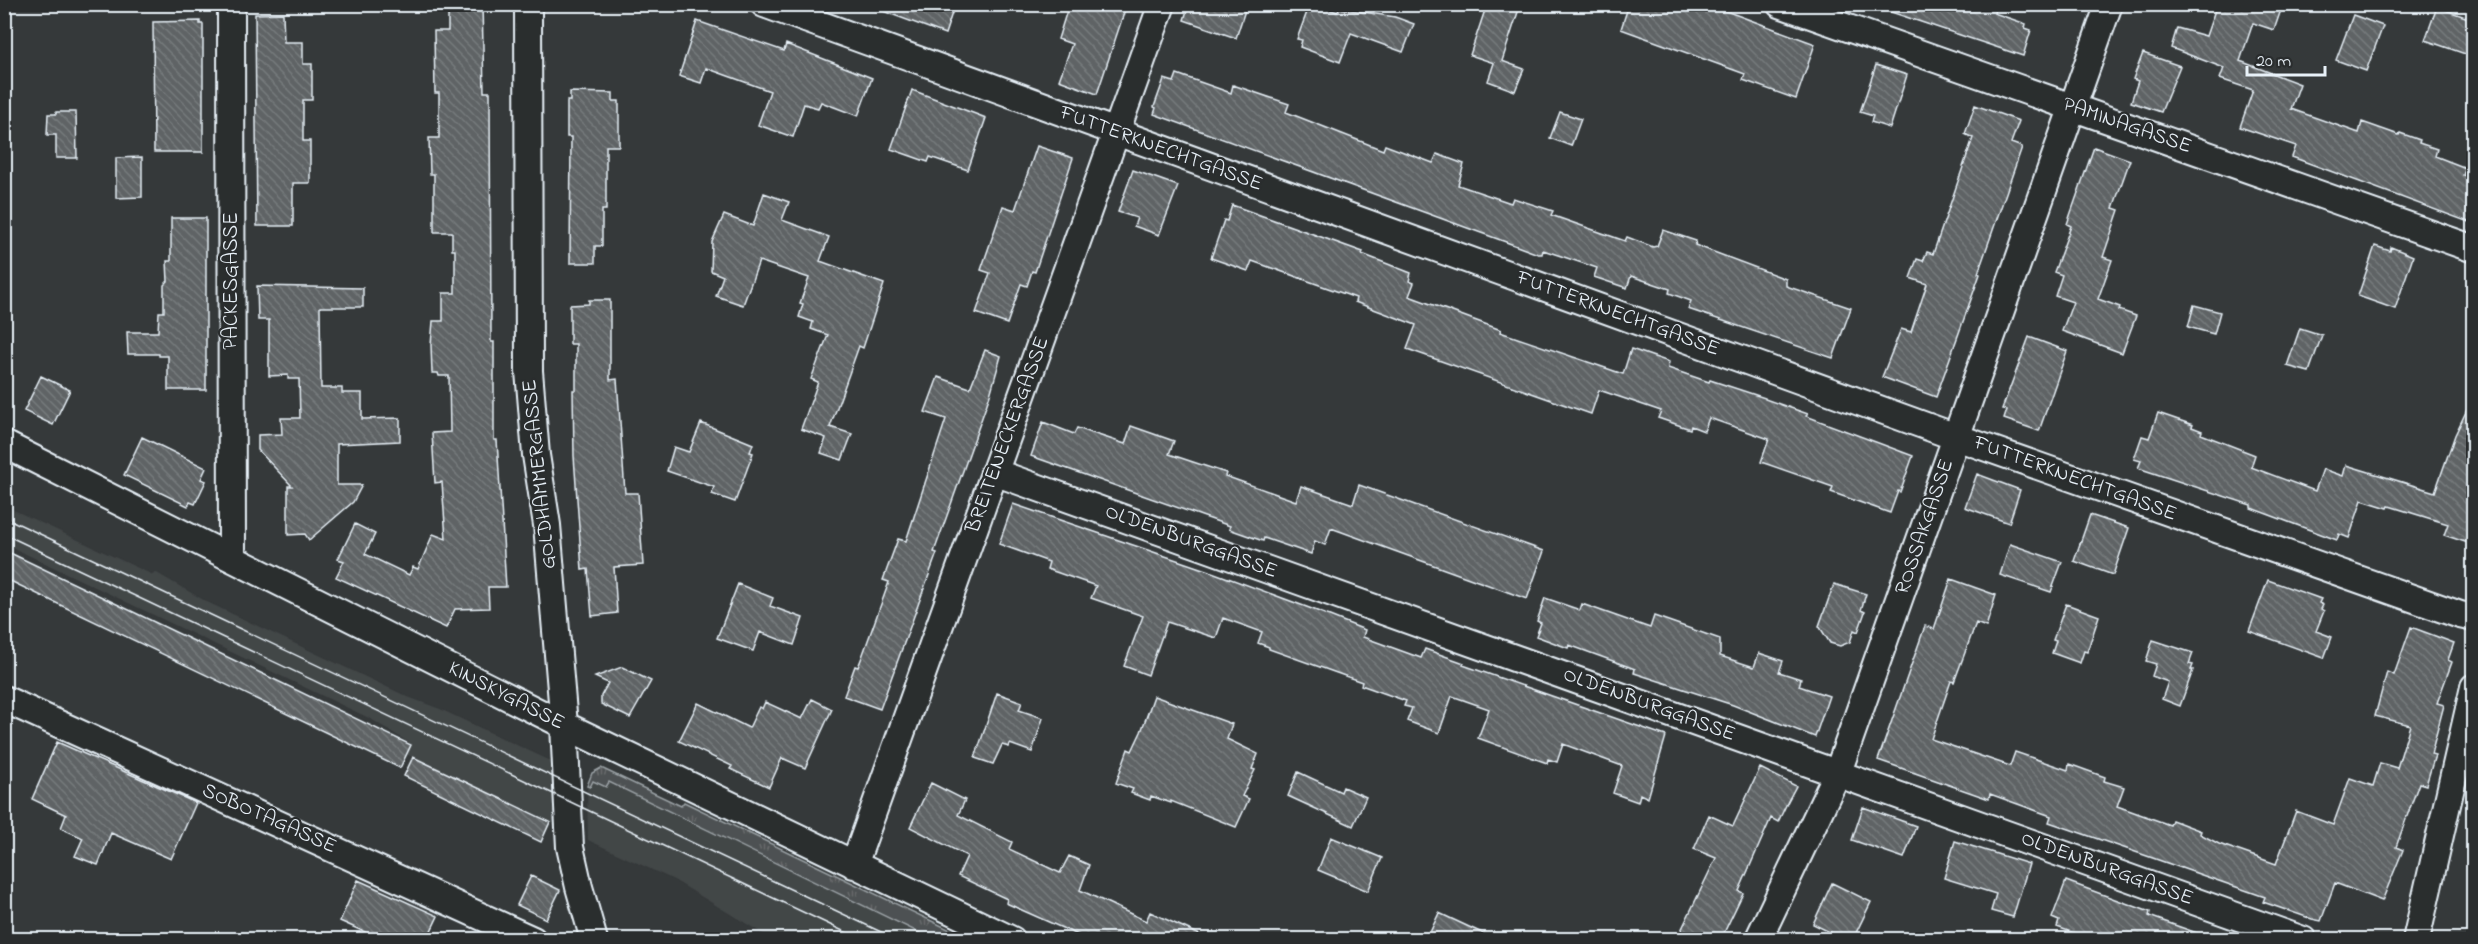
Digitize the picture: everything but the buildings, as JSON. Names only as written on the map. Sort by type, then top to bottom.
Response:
[{"type":"street","name":"PACKESGASSE","points":[[231,4],[232,558]]},
{"type":"street","name":"GOLDHAMMERGASSE","points":[[528,4],[529,371],[536,455],[547,525],[564,725],[570,847],[594,939]]},
{"type":"street","name":"FUTTERKNECHTGASSE","points":[[764,4],[1956,437],[2474,618]]},
{"type":"street","name":"BREITENECKERGASSE","points":[[854,865],[1162,4]]},
{"type":"street","name":"PAMINAGASSE","points":[[1780,4],[2474,249]]},
{"type":"street","name":"ROSSAKGASSE","points":[[1758,939],[1838,772],[2109,4]]},
{"type":"street","name":"KINSKYGASSE","points":[[4,444],[564,725],[1012,939]]},
{"type":"street","name":"OLDENBURGGASSE","points":[[994,472],[2303,939]]},
{"type":"street","points":[[2416,939],[2474,687]]},
{"type":"street","name":"SOBOTAGASSE","points":[[4,699],[533,939]]},
{"type":"shaded area","points":[[5,506],[153,575],[155,572],[207,602],[408,697],[440,709],[555,763],[555,824],[406,754],[411,744],[371,719],[5,544]]},
{"type":"shaded area","points":[[593,781],[608,782],[932,939],[772,939],[674,880],[588,840],[587,786],[590,787]]},
{"type":"green space","points":[[601,768],[681,806],[684,802],[969,939],[932,939],[609,782],[606,787],[593,781],[590,787],[587,786],[592,773]]},
{"type":"tram line","points":[[4,517],[898,940]]},
{"type":"tram line","points":[[4,534],[862,940]]}]
